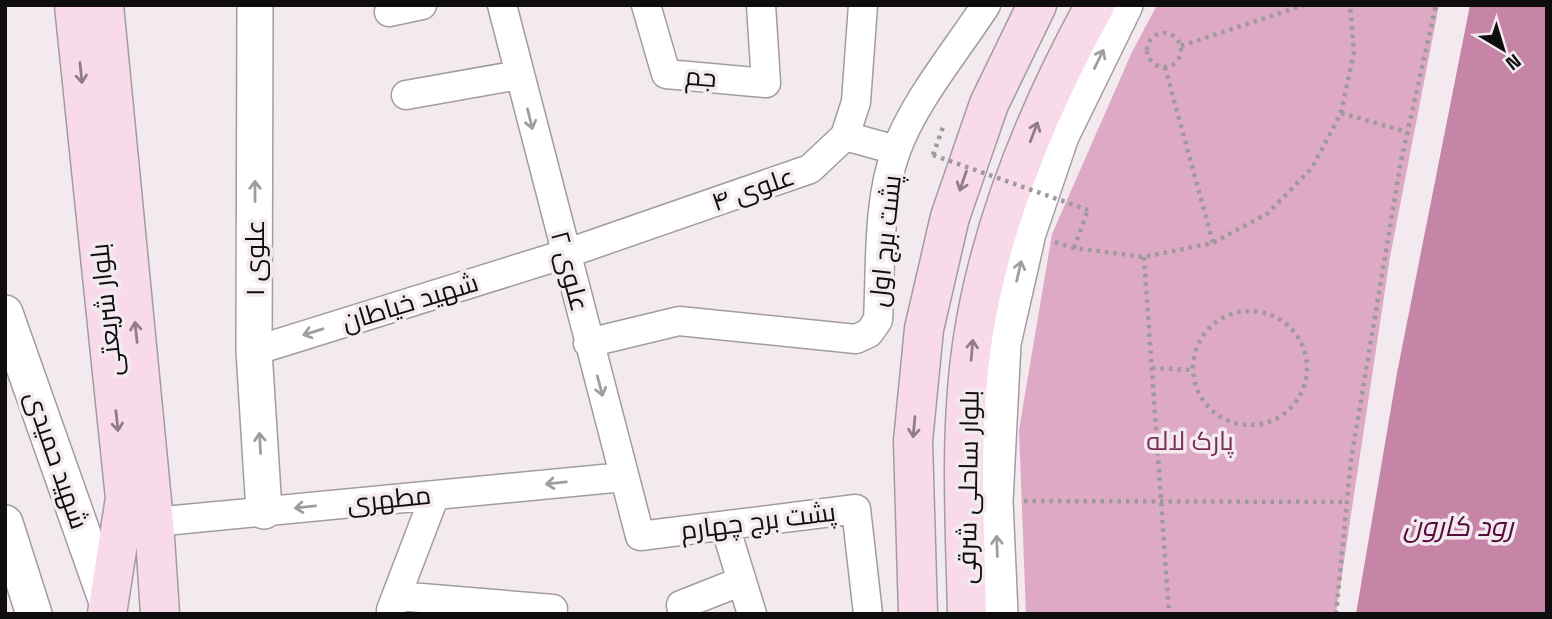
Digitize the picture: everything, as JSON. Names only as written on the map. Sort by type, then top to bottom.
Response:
[{"type":"main road","name":"بلوار شریعتی","points":[[74,5],[125,498],[118,612]]},
{"type":"main road","name":"بلوار شریعتی","points":[[104,5],[154,522],[160,614]]},
{"type":"main road","name":"بلوار ساحلی شرقی","points":[[918,614],[913,440],[924,329],[950,217],[989,104],[1037,5]]},
{"type":"main road","name":"بلوار ساحلی شرقی","points":[[967,614],[964,444],[973,338],[998,233],[1037,125],[1096,5]]},
{"type":"street","name":"علوی ۱","points":[[255,5],[254,351],[264,511]]},
{"type":"street","points":[[390,12],[422,5]]},
{"type":"street","name":"علوی ۲","points":[[502,5],[640,536]]},
{"type":"street","name":"جم","points":[[646,5],[666,74],[766,83],[761,5]]},
{"type":"street","name":"علوی ۴","points":[[565,254],[810,169],[845,136],[856,102],[863,5]]},
{"type":"street","name":"پشت برج اول","points":[[589,343],[679,321],[856,339],[869,333],[877,320],[886,189],[896,150],[915,114],[986,5]]},
{"type":"street","points":[[1000,614],[995,501],[1003,343],[1028,233],[1061,136],[1125,5]]},
{"type":"street","points":[[406,95],[519,75]]},
{"type":"street","points":[[845,136],[896,150]]},
{"type":"street","name":"شهید خیاطان","points":[[254,351],[565,254]]},
{"type":"street","name":"شهید حمیدی","points":[[5,313],[118,612]]},
{"type":"street","name":"مطهری","points":[[154,522],[624,477]]},
{"type":"street","points":[[435,495],[393,605],[553,609]]},
{"type":"street","name":"پشت برج چهارم","points":[[640,536],[856,509],[867,614]]},
{"type":"street","points":[[5,523],[34,614]]},
{"type":"street","points":[[724,526],[752,614]]},
{"type":"street","points":[[683,614],[681,604],[742,581]]},
{"type":"path","points":[[1181,46],[1304,5]]},
{"type":"path","points":[[944,124],[933,155],[1088,210],[1074,248],[1144,257],[1213,243],[1268,213],[1312,168],[1341,113],[1353,52],[1350,5]]},
{"type":"path","points":[[1336,614],[1351,460],[1408,132],[1436,5]]},
{"type":"path","points":[[1166,33],[1176,37],[1181,46],[1175,64],[1165,67],[1153,64],[1147,55],[1148,44],[1155,35],[1166,33]]},
{"type":"path","points":[[1165,67],[1213,243]]},
{"type":"path","points":[[1341,113],[1408,132]]},
{"type":"path","points":[[1144,257],[1169,614]]},
{"type":"path","points":[[1256,310],[1287,322],[1305,349],[1307,382],[1290,410],[1261,425],[1228,422],[1203,401],[1192,370],[1200,338],[1224,316],[1256,310]]},
{"type":"path","points":[[1152,368],[1192,370]]},
{"type":"path","points":[[995,501],[1347,502]]},
{"type":"green space","name":"پارک لاله","points":[[1157,5],[1439,5],[1390,257],[1336,614],[1026,614],[1019,430],[1052,234],[1132,52]]},
{"type":"water","name":"رود کارون","points":[[1470,5],[1547,5],[1547,614],[1356,614],[1397,373]]}]
